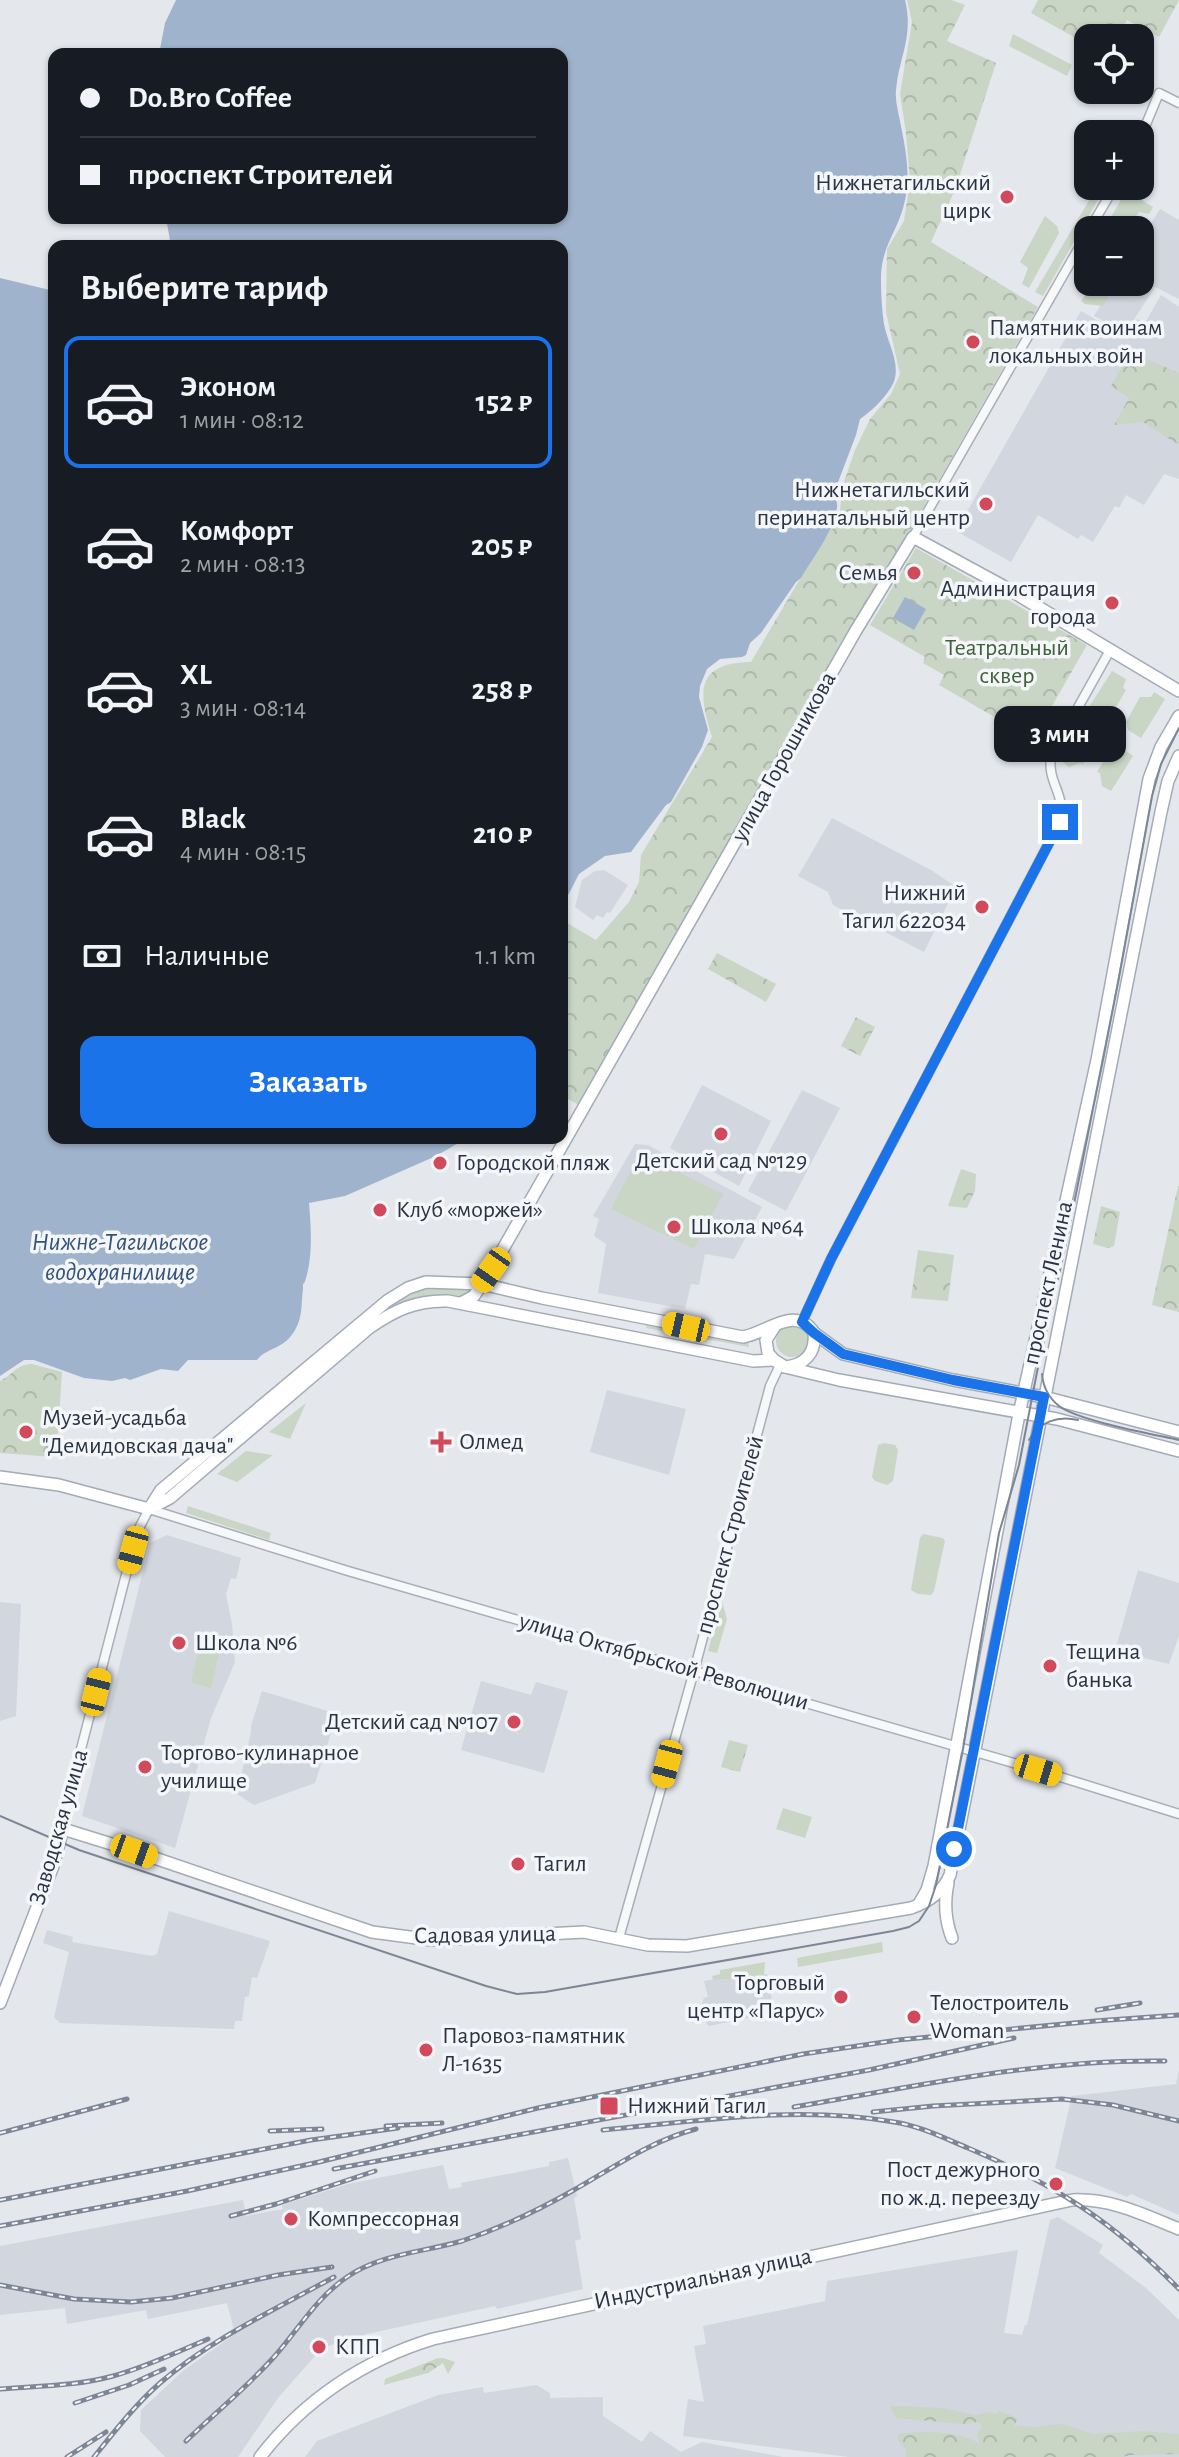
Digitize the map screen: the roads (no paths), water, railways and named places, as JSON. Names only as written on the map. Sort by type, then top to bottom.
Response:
[{"type":"main road","points":[[913,537],[1003,586],[1179,691]]},
{"type":"main road","name":"улица Горошникова","points":[[568,1136],[855,632],[913,537]]},
{"type":"main road","name":"проспект Ленина","points":[[919,1905],[932,1875],[1023,1393],[1097,1060],[1149,779],[1161,747],[1179,716]]},
{"type":"main road","name":"проспект Ленина","points":[[952,1938],[945,1903],[973,1751],[1161,812],[1168,781],[1179,756]]},
{"type":"main road","name":"улица Горошникова","points":[[461,1303],[474,1296],[482,1284],[563,1144]]},
{"type":"main road","name":"Заводская улица","points":[[149,1509],[161,1490],[387,1301],[408,1288],[433,1281],[482,1284]]},
{"type":"main road","points":[[482,1284],[737,1336],[757,1334],[793,1319],[802,1322],[843,1354],[1044,1397],[1179,1432]]},
{"type":"main road","points":[[0,1477],[59,1485],[149,1509],[170,1498],[369,1328],[407,1305],[431,1300],[461,1303],[753,1361],[794,1366],[808,1358],[814,1333]]},
{"type":"main road","points":[[775,1326],[766,1340],[768,1353],[780,1364],[839,1380],[1040,1416],[1179,1451]]},
{"type":"main road","name":"Заводская улица","points":[[0,2003],[53,1866],[63,1829]]},
{"type":"main road","name":"Садовая улица","points":[[63,1829],[372,1932],[432,1940],[584,1932],[648,1945],[687,1946],[919,1905]]},
{"type":"main road","points":[[919,1905],[937,1893],[950,1875]]},
{"type":"main road","name":"Индустриальная улица","points":[[260,2457],[305,2408],[338,2384],[393,2353],[448,2336],[1072,2200],[1109,2202],[1179,2229]]},
{"type":"street","points":[[1148,120],[1159,93],[1179,103]]},
{"type":"street","name":"улица Горошникова","points":[[913,537],[1074,255]]},
{"type":"street","points":[[802,1322],[831,1259],[1060,822],[1063,808],[1050,773],[1051,756],[1109,652]]},
{"type":"street","name":"проспект Строителей","points":[[619,1938],[770,1386],[780,1364]]},
{"type":"street","name":"улица Октябрьской Революции","points":[[149,1509],[348,1571],[973,1751],[1179,1814]]},
{"type":"street","name":"Заводская улица","points":[[63,1829],[137,1532],[149,1509]]},
{"type":"water","points":[[176,0],[905,0],[907,36],[896,94],[907,160],[907,190],[881,269],[884,324],[895,364],[895,378],[880,401],[860,419],[835,490],[835,518],[801,578],[761,633],[750,643],[746,655],[720,659],[707,669],[699,697],[708,730],[702,747],[671,802],[631,852],[605,856],[579,874],[568,895],[568,240],[170,240],[167,224],[568,224],[568,48],[160,48],[165,23]]},
{"type":"water","name":"Нижне-Тагильское водохранилище","points":[[0,278],[48,290],[48,1144],[457,1144],[345,1196],[309,1203],[311,1250],[299,1320],[286,1341],[257,1360],[188,1360],[178,1371],[161,1369],[130,1380],[112,1381],[84,1378],[34,1360],[24,1360],[0,1376]]},
{"type":"water","points":[[905,597],[926,609],[914,630],[893,618]]},
{"type":"tram line","points":[[0,1816],[79,1850],[517,1994],[545,1992],[893,1931],[919,1921],[929,1906],[936,1885],[963,1749],[999,1533],[1019,1465],[1067,1239],[1152,796],[1161,764],[1179,728]]},
{"type":"tram line","points":[[1042,1374],[1049,1396],[1069,1412],[1179,1440]]},
{"type":"tram line","points":[[1029,1440],[1050,1421],[1063,1418],[1078,1420]]},
{"type":"railway","points":[[1097,2010],[1140,2003]]},
{"type":"railway","points":[[0,2226],[187,2191],[538,2108],[803,2054],[898,2040],[1179,2015]]},
{"type":"railway","points":[[334,2169],[869,2070],[1014,2038]]},
{"type":"railway","points":[[794,2107],[1025,2069],[1165,2061]]},
{"type":"railway","points":[[0,2133],[127,2099]]},
{"type":"railway","points":[[873,2112],[1062,2099],[1113,2105],[1179,2121]]},
{"type":"railway","points":[[603,2130],[785,2115],[858,2117],[913,2126],[1000,2162],[1056,2191],[1130,2243],[1179,2289]]},
{"type":"railway","points":[[386,2126],[442,2123]]},
{"type":"railway","points":[[0,2200],[311,2140],[398,2128]]},
{"type":"railway","points":[[270,2131],[322,2129]]},
{"type":"railway","points":[[186,2441],[264,2368],[336,2285],[360,2269],[388,2258],[462,2241],[504,2225],[647,2148],[696,2129]]},
{"type":"railway","points":[[231,2216],[375,2171]]},
{"type":"railway","points":[[0,2285],[74,2299],[131,2302],[172,2298],[278,2275],[332,2267]]},
{"type":"railway","points":[[94,2457],[142,2400],[180,2367],[244,2326],[334,2277]]},
{"type":"railway","points":[[0,2389],[86,2382],[113,2376],[208,2339]]},
{"type":"railway","points":[[75,2403],[129,2385],[164,2369]]},
{"type":"railway","points":[[67,2457],[106,2432]]},
{"type":"place","name":"Нижнетагильский цирк","points":[[1007,197]]},
{"type":"place","name":"Памятник воинам локальных войн","points":[[973,342]]},
{"type":"place","name":"Нижнетагильский перинатальный центр","points":[[986,504]]},
{"type":"place","name":"Семья","points":[[914,573]]},
{"type":"place","name":"Администрация города","points":[[1112,603]]},
{"type":"place","name":"Нижний Тагил 622034","points":[[982,907]]},
{"type":"place","name":"Детский сад №129","points":[[721,1134]]},
{"type":"place","name":"Городской пляж","points":[[440,1163]]},
{"type":"place","name":"Клуб «моржей»","points":[[380,1210]]},
{"type":"place","name":"Школа №64","points":[[674,1227]]},
{"type":"place","name":"Музей-усадьба \"Демидовская дача\"","points":[[26,1432]]},
{"type":"place","name":"Олмед","points":[[441,1442]]},
{"type":"place","name":"Школа №6","points":[[179,1643]]},
{"type":"place","name":"Тещина банька","points":[[1050,1666]]},
{"type":"place","name":"Детский сад №107","points":[[514,1722]]},
{"type":"place","name":"Торгово-кулинарное училище","points":[[145,1767]]},
{"type":"place","name":"Тагил","points":[[518,1864]]},
{"type":"place","name":"Торговый центр «Парус»","points":[[841,1997]]},
{"type":"place","name":"Телостроитель Woman","points":[[914,2017]]},
{"type":"place","name":"Паровоз-памятник Л-1635","points":[[426,2050]]},
{"type":"place","name":"Нижний Тагил","points":[[609,2106]]},
{"type":"place","name":"Пост дежурного по ж.д. переезду","points":[[1056,2184]]},
{"type":"place","name":"Компрессорная","points":[[291,2219]]},
{"type":"place","name":"КПП","points":[[319,2347]]},
{"type":"park label","name":"Театральный сквер","points":[[1007,662]]}]
